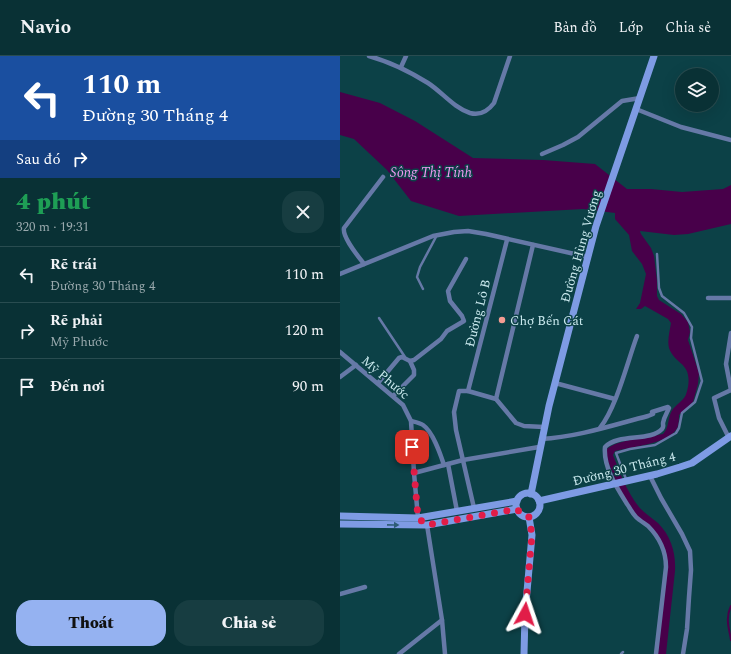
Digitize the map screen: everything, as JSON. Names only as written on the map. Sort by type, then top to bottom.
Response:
[{"type":"main road","name":"Đường Hùng Vương","points":[[530,494],[539,447],[596,226],[618,166],[654,56]]},
{"type":"main road","name":"Đường 30 Tháng 4","points":[[539,501],[626,482],[692,463],[730,437]]},
{"type":"main road","points":[[340,516],[354,521],[427,525],[500,508],[517,501],[523,495],[530,494],[539,501],[540,504],[538,511],[536,514],[529,517],[522,515],[517,509],[517,501]]},
{"type":"main road","points":[[340,524],[354,521],[418,518],[474,508],[517,509]]},
{"type":"main road","points":[[524,654],[525,614],[532,535],[529,517]]},
{"type":"main road","points":[[418,518],[427,525]]},
{"type":"street","points":[[369,56],[401,67],[428,83],[462,109],[470,113],[477,114],[489,110],[494,103],[510,56]]},
{"type":"street","points":[[401,67],[406,56]]},
{"type":"street","points":[[542,154],[578,137],[622,101],[640,98]]},
{"type":"street","points":[[636,109],[682,127],[731,140]]},
{"type":"street","points":[[364,264],[345,237],[343,231],[356,211],[383,177]]},
{"type":"street","points":[[340,274],[437,235],[468,231],[588,257]]},
{"type":"street","name":"Đường Lô B","points":[[468,391],[507,240]]},
{"type":"street","points":[[496,399],[532,245]]},
{"type":"street","points":[[378,383],[401,357],[408,360],[414,360],[441,339],[448,331],[464,321],[462,316],[450,301],[448,291],[466,259]]},
{"type":"street","points":[[708,298],[731,298]]},
{"type":"street","points":[[730,437],[719,418],[714,403],[714,398],[731,390],[726,364],[731,333]]},
{"type":"street","points":[[600,428],[606,420],[615,399],[637,336]]},
{"type":"street","name":"Mỹ Phước","points":[[340,352],[403,405],[411,421],[418,518]]},
{"type":"street","points":[[393,396],[414,375],[414,370],[408,360]]},
{"type":"street","points":[[340,377],[356,365]]},
{"type":"street","points":[[555,383],[615,399]]},
{"type":"street","points":[[474,508],[456,430],[454,412],[459,391],[468,391],[496,399],[516,423],[524,426],[544,427]]},
{"type":"street","points":[[541,439],[558,438],[600,428],[648,416],[653,414],[652,412],[668,407],[669,408],[661,430],[644,437],[614,441],[605,447],[604,456],[615,484],[635,516],[646,524],[655,534],[662,544],[665,555],[666,567],[656,654]]},
{"type":"street","points":[[411,421],[422,424],[428,430],[446,464],[458,511]]},
{"type":"street","points":[[414,473],[463,460],[539,447]]},
{"type":"street","points":[[650,476],[690,551],[691,570],[687,629],[683,654]]},
{"type":"street","points":[[427,525],[442,620],[445,654]]},
{"type":"street","points":[[340,594],[365,587]]},
{"type":"street","points":[[399,654],[442,620]]},
{"type":"lane","points":[[423,289],[417,277],[420,267],[437,235]]},
{"type":"lane","points":[[626,482],[616,453],[655,445],[676,434],[679,428],[682,413],[695,402],[702,381],[692,345],[692,327],[684,313],[662,296],[657,254]]},
{"type":"lane","points":[[379,318],[408,360]]},
{"type":"water","name":"Sông Thị Tính","points":[[340,92],[380,103],[415,121],[473,158],[543,160],[595,164],[627,189],[651,189],[682,192],[723,189],[731,185],[731,224],[688,234],[674,235],[640,231],[651,248],[654,256],[657,296],[659,300],[681,314],[688,322],[690,332],[688,340],[699,373],[698,384],[693,402],[679,415],[678,427],[671,435],[657,442],[615,451],[613,455],[631,495],[641,509],[663,528],[672,545],[675,558],[675,571],[666,654],[658,654],[667,566],[663,545],[637,516],[621,493],[607,459],[607,449],[625,441],[663,434],[667,428],[671,412],[685,396],[689,379],[685,368],[675,358],[669,348],[668,338],[671,323],[668,319],[645,306],[641,309],[636,309],[640,303],[646,274],[642,264],[632,251],[629,235],[615,219],[615,213],[583,209],[459,216],[411,201],[387,170],[354,139],[340,135]]},
{"type":"waterway","points":[[731,606],[728,615],[731,640]]},
{"type":"place","name":"Chợ Bến Cát","points":[[502,320]]},
{"type":"route","points":[[412,447],[418,518],[427,525],[517,509],[522,515],[529,517],[532,535],[525,614]]}]
